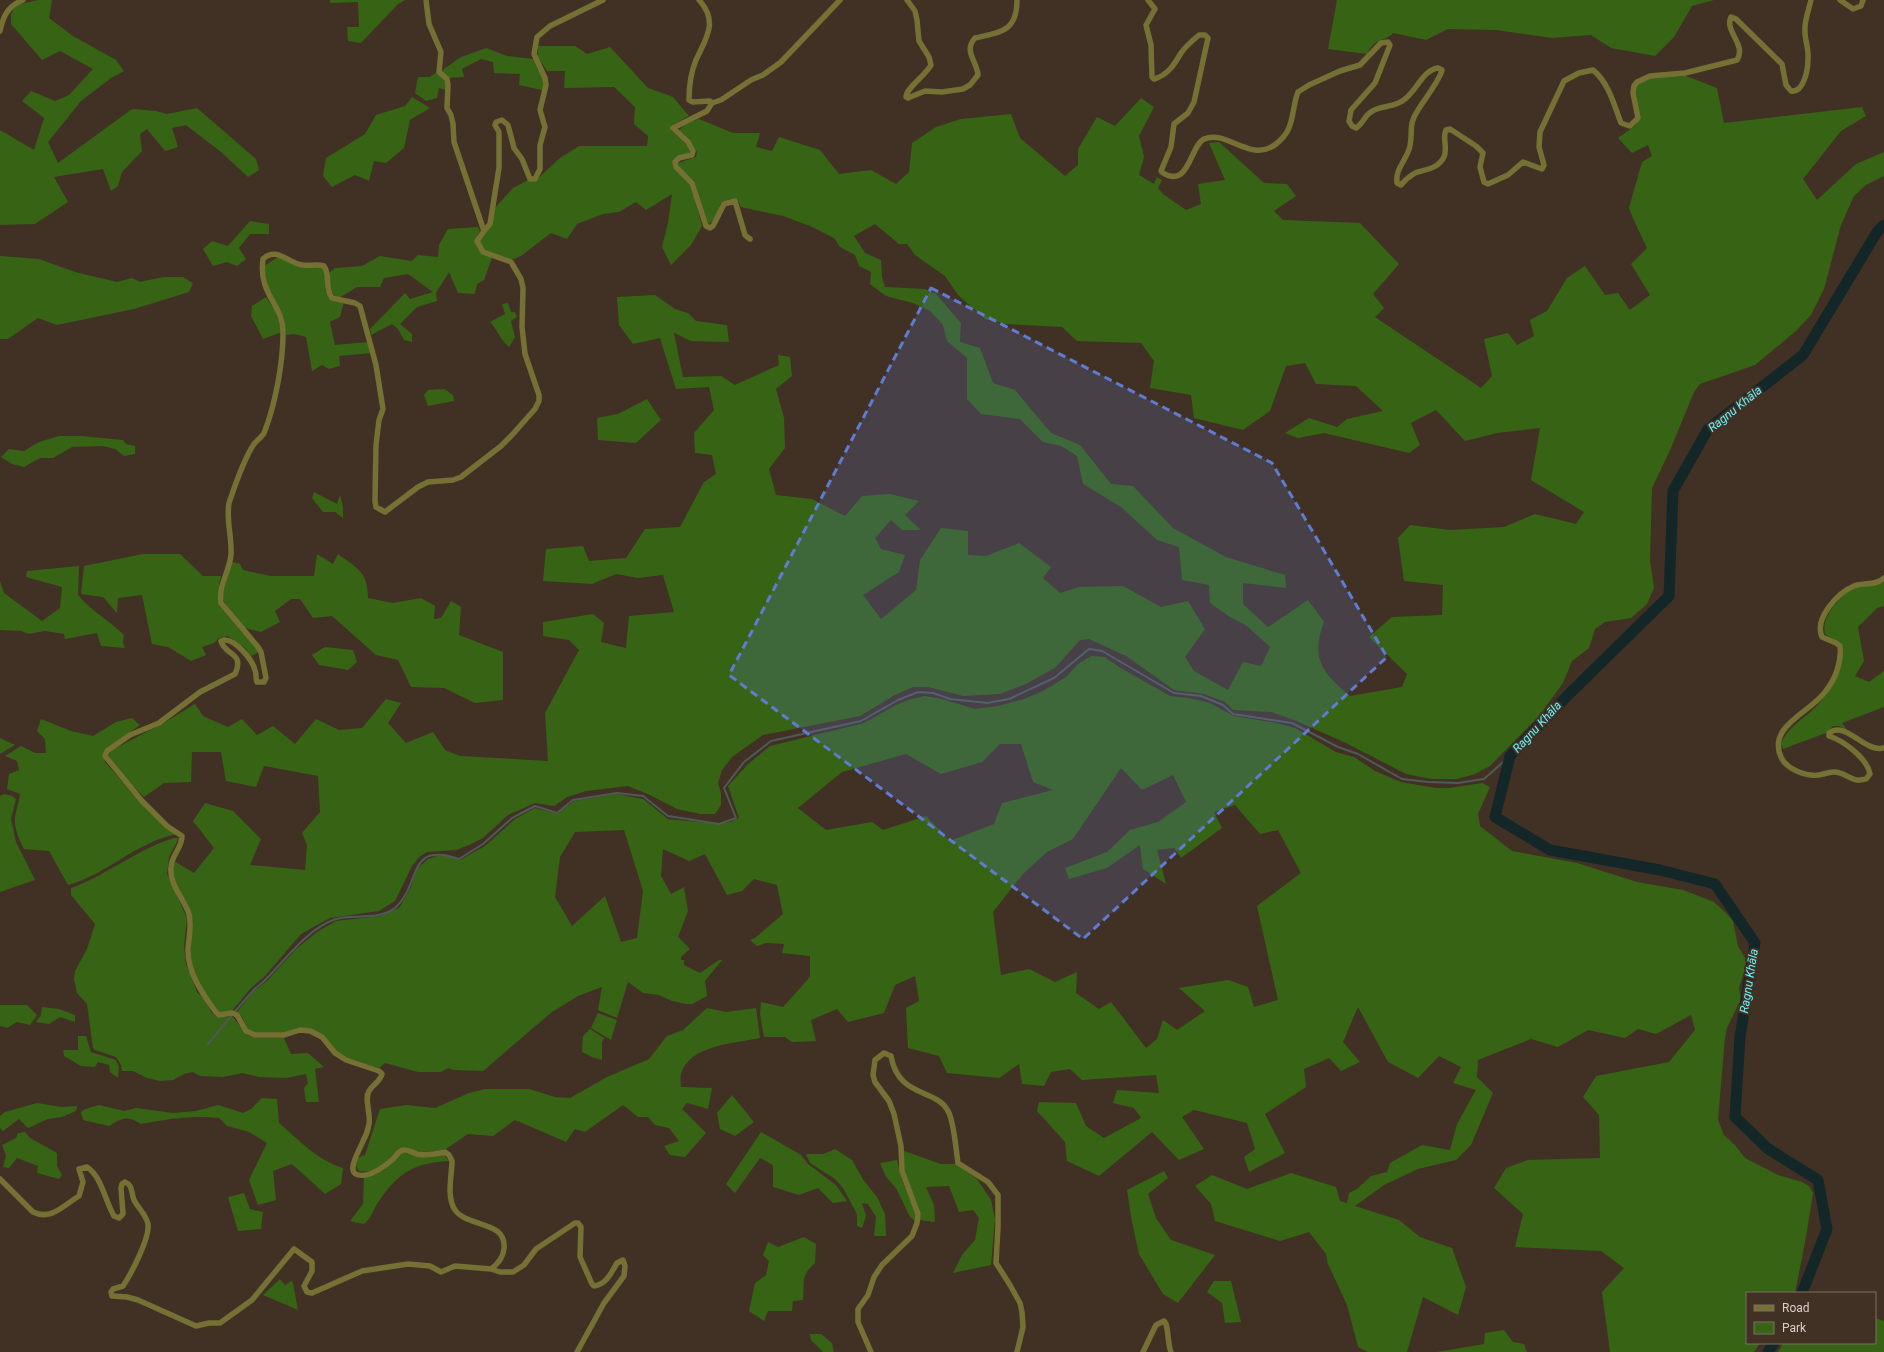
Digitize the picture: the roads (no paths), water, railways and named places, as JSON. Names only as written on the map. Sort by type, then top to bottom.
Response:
[{"type":"street","points":[[0,31],[3,19],[13,4],[23,0]]},
{"type":"street","points":[[426,0],[429,24],[441,52],[439,72],[447,79],[447,108],[453,124],[454,142],[484,231]]},
{"type":"street","points":[[491,1269],[501,1260],[504,1254],[503,1238],[498,1231],[468,1219],[454,1209],[450,1195],[452,1168],[449,1155],[445,1152],[425,1155],[401,1150],[388,1164],[374,1172],[366,1175],[359,1175],[354,1172],[352,1165],[354,1158],[364,1140],[370,1121],[369,1091],[380,1079],[382,1074],[379,1071],[346,1060],[335,1053],[322,1037],[310,1031],[300,1030],[284,1035],[255,1035],[246,1031],[237,1016],[232,1013],[219,1015],[215,1011],[194,978],[188,956],[191,922],[188,912],[174,887],[171,877],[173,857],[182,844],[182,836],[167,826],[142,801],[105,756],[107,751],[130,735],[159,723],[200,692],[235,674],[238,669],[237,659],[222,645],[221,641],[231,641],[248,657],[255,670],[257,682],[264,682],[266,678],[261,652],[222,603],[220,594],[231,554],[228,511],[229,503],[253,444],[263,435],[269,419],[276,390],[284,331],[279,313],[266,291],[263,282],[264,259],[268,254],[273,253],[301,265],[324,266],[327,270],[328,292],[332,298],[356,303],[360,306],[376,365],[382,409],[378,420],[376,444],[376,507],[385,512],[418,487],[428,482],[453,480],[461,477],[501,446],[535,409],[539,395],[525,354],[522,327],[523,288],[521,279],[511,262],[483,252],[477,241],[490,224],[500,168],[499,132],[495,125],[496,122],[502,120],[508,125],[514,148],[522,159],[530,179],[535,179],[538,175],[540,145],[545,127],[540,110],[546,85],[545,78],[534,54],[537,37],[550,26],[603,0]]},
{"type":"street","points":[[699,0],[709,15],[709,31],[708,39],[696,61],[689,100],[693,102],[710,101],[712,103],[721,100],[751,80],[763,75],[781,62],[840,0]]},
{"type":"street","points":[[908,0],[915,11],[919,41],[929,57],[931,66],[919,81],[907,91],[906,97],[908,98],[925,91],[952,91],[963,89],[970,85],[978,75],[978,70],[970,54],[972,41],[975,38],[1007,30],[1015,19],[1017,12],[1017,0]]},
{"type":"street","points":[[1148,0],[1155,8],[1146,25],[1151,45],[1152,77],[1154,79],[1170,70],[1182,53],[1199,35],[1205,35],[1208,38],[1194,102],[1188,113],[1174,124],[1171,147],[1161,171],[1163,173],[1174,176],[1180,174],[1186,168],[1199,144],[1210,138],[1231,141],[1250,150],[1259,151],[1270,149],[1282,140],[1288,130],[1298,92],[1308,85],[1340,71],[1360,65],[1381,43],[1388,42],[1390,45],[1379,76],[1371,90],[1351,110],[1349,121],[1352,126],[1356,128],[1372,111],[1400,103],[1406,99],[1422,79],[1434,68],[1442,70],[1441,76],[1429,90],[1411,123],[1410,146],[1396,176],[1397,183],[1401,185],[1417,172],[1431,169],[1443,159],[1446,147],[1444,133],[1446,130],[1450,129],[1476,146],[1483,153],[1480,167],[1484,182],[1488,184],[1508,175],[1523,162],[1542,169],[1544,165],[1539,147],[1542,126],[1550,113],[1564,81],[1587,71],[1593,70],[1600,76],[1609,93],[1621,124],[1630,126],[1638,118],[1633,93],[1634,86],[1637,82],[1650,76],[1685,73],[1737,60],[1740,55],[1740,48],[1730,26],[1731,17],[1736,19],[1782,64],[1786,85],[1791,91],[1795,92],[1801,88],[1806,72],[1808,59],[1805,28],[1811,0]]},
{"type":"street","points":[[1840,0],[1853,9],[1861,6],[1863,0]]},
{"type":"street","points":[[712,103],[707,111],[673,128],[688,142],[693,151],[692,155],[679,158],[675,162],[676,167],[692,183],[706,226],[710,228],[713,226],[724,204],[735,201],[745,235],[750,239]]},
{"type":"street","points":[[1884,578],[1880,582],[1871,584],[1864,583],[1847,590],[1827,610],[1819,630],[1822,637],[1840,646],[1840,660],[1825,692],[1787,726],[1778,738],[1778,746],[1783,761],[1800,772],[1812,776],[1833,772],[1842,773],[1857,780],[1866,779],[1870,774],[1869,768],[1857,755],[1840,741],[1829,736],[1829,733],[1833,730],[1840,730],[1873,749],[1884,748]]},
{"type":"street","points":[[871,1352],[858,1322],[858,1309],[868,1295],[874,1277],[882,1265],[912,1236],[917,1223],[918,1214],[902,1171],[901,1146],[894,1114],[889,1101],[875,1082],[873,1075],[875,1060],[884,1053],[891,1056],[895,1070],[905,1083],[937,1101],[948,1110],[958,1163],[988,1182],[998,1195],[996,1263],[1010,1285],[1022,1312],[1023,1327],[1017,1352]]},
{"type":"street","points":[[0,1179],[33,1212],[39,1215],[46,1215],[53,1213],[79,1196],[83,1182],[79,1170],[87,1167],[92,1171],[97,1179],[114,1216],[119,1218],[123,1214],[122,1184],[125,1182],[128,1183],[134,1200],[146,1217],[148,1230],[137,1260],[128,1278],[123,1286],[113,1289],[111,1292],[112,1296],[127,1297],[138,1300],[196,1326],[209,1323],[220,1323],[242,1309],[258,1294],[270,1276],[294,1249],[312,1262],[312,1271],[304,1286],[307,1292],[312,1293],[362,1271],[408,1264],[430,1266],[441,1272],[455,1266],[507,1272],[517,1270],[524,1265],[536,1249],[575,1223],[578,1223],[581,1227],[580,1257],[594,1286],[602,1283],[612,1273],[617,1262],[623,1260],[625,1262],[624,1276],[604,1303],[577,1352]]},
{"type":"street","points":[[1143,1352],[1156,1324],[1164,1321],[1167,1326],[1167,1338],[1171,1352]]},
{"type":"waterway","name":"Ragnu Khāla","points":[[1802,1292],[1827,1229],[1818,1180],[1767,1148],[1735,1117],[1740,1037],[1755,943],[1715,884],[1660,870],[1550,850],[1495,817],[1510,756],[1569,694],[1669,596],[1673,491],[1708,429],[1803,355],[1877,232],[1884,225]]},
{"type":"waterway","points":[[208,1044],[255,989],[298,945],[316,929],[336,919],[384,914],[391,911],[404,897],[418,867],[423,860],[431,856],[442,855],[459,859],[483,844],[512,818],[535,806],[557,813],[573,800],[617,793],[643,796],[668,816],[719,824],[736,818],[724,788],[744,762],[771,741],[861,721],[898,700],[918,692],[933,693],[950,699],[987,703],[1009,699],[1054,678],[1089,649],[1102,651],[1174,693],[1201,696],[1223,705],[1233,714],[1292,723],[1338,747],[1358,754],[1402,779],[1458,783],[1484,779],[1510,756]]},
{"type":"waterway","name":"Ragnu Khāla","points":[[1768,1352],[1773,1344]]}]
